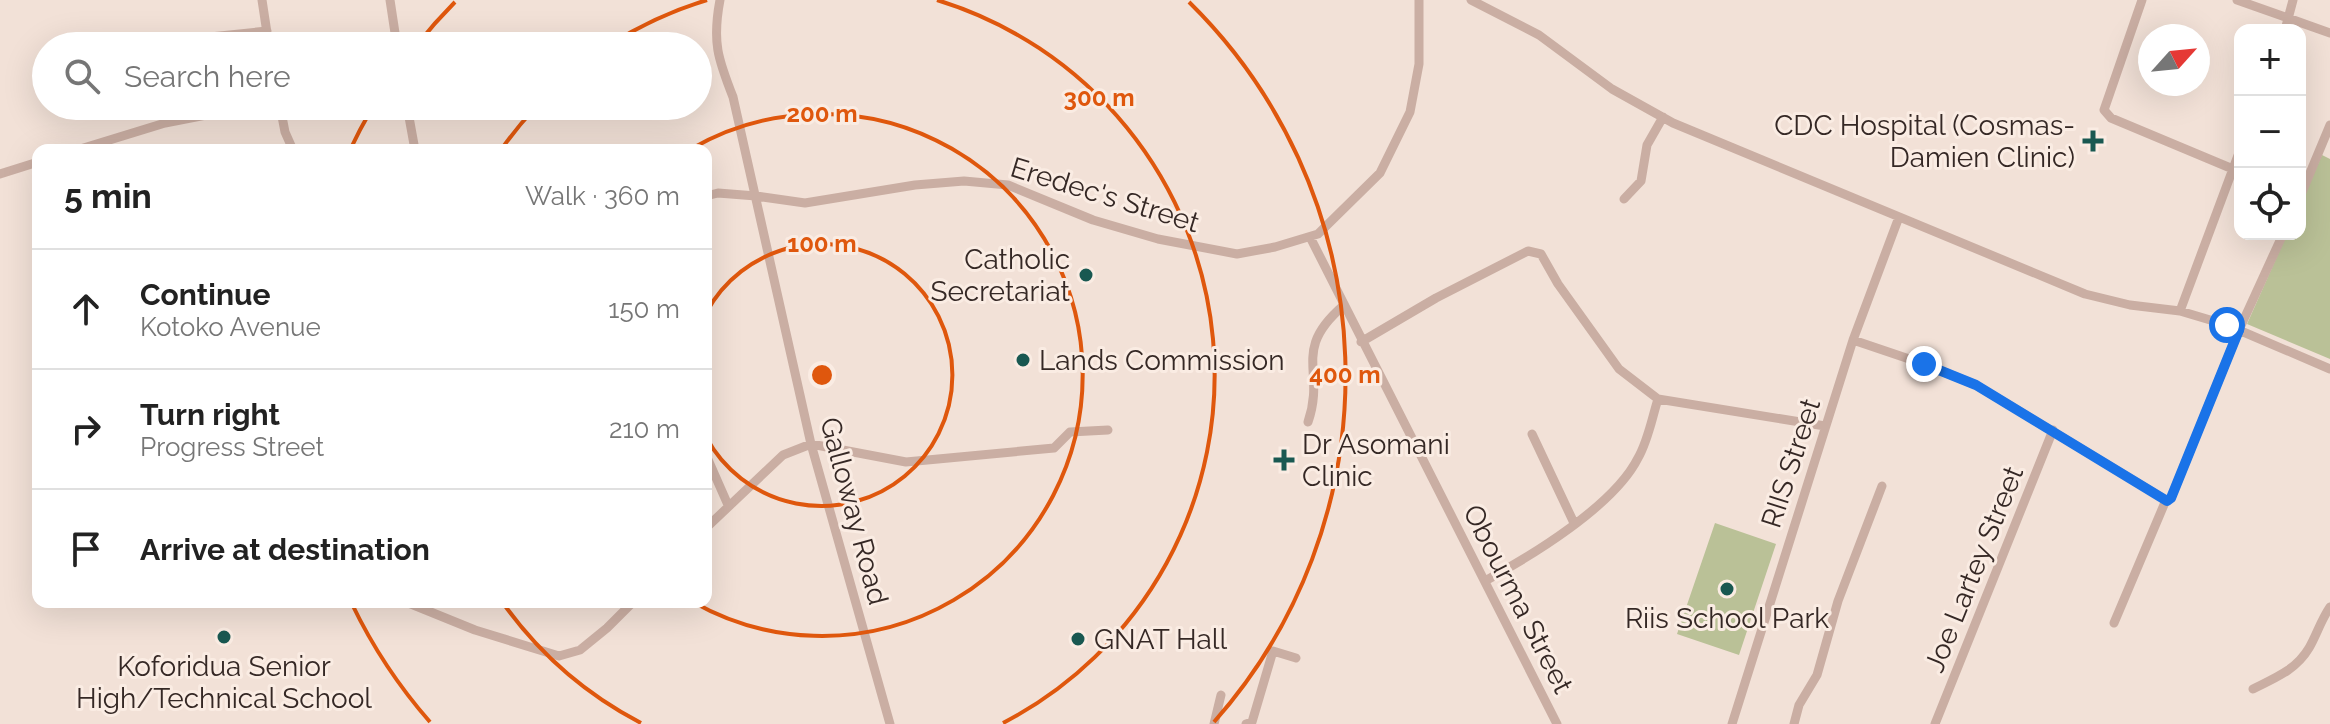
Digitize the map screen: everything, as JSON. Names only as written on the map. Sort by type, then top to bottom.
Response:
[{"type":"street","points":[[257,32],[267,31],[262,0]]},
{"type":"street","points":[[390,0],[395,32]]},
{"type":"street","name":"Galloway Road","points":[[720,0],[716,21],[717,57],[733,97],[811,444],[890,724]]},
{"type":"street","name":"Eredec's Street","points":[[712,194],[756,196],[805,203],[915,185],[964,181],[1008,185],[1093,220],[1158,239],[1250,254],[1318,234],[1380,173],[1410,112],[1419,64],[1419,0]]},
{"type":"street","points":[[1471,0],[1539,35],[1612,89],[1663,117],[2085,294],[2130,305],[2180,311],[2239,330],[2330,369]]},
{"type":"street","points":[[2142,0],[2104,110],[2111,118],[2234,169]]},
{"type":"street","points":[[2237,0],[2330,33]]},
{"type":"street","points":[[2287,24],[2293,0]]},
{"type":"street","points":[[1624,199],[1641,181],[1647,145],[1663,117]]},
{"type":"street","points":[[97,144],[180,120]]},
{"type":"street","points":[[283,120],[290,144]]},
{"type":"street","points":[[410,120],[414,144]]},
{"type":"street","points":[[2306,184],[2326,145],[2330,125]]},
{"type":"street","points":[[0,174],[32,164]]},
{"type":"street","points":[[2180,311],[2234,175]]},
{"type":"street","name":"RIIS Street","points":[[1732,724],[1853,340],[1899,217]]},
{"type":"street","name":"Obourma Street","points":[[1310,237],[1557,724]]},
{"type":"street","points":[[2114,623],[2166,500],[2171,498],[2239,330],[2280,240]]},
{"type":"street","points":[[1361,342],[1436,298],[1528,251],[1535,251],[1541,254],[1558,284],[1619,369],[1658,399],[1825,426]]},
{"type":"street","points":[[1308,422],[1312,410],[1313,346],[1322,326],[1343,306]]},
{"type":"street","points":[[1853,340],[1976,385],[2166,500]]},
{"type":"street","points":[[1485,581],[1538,552],[1609,496],[1639,457],[1658,399]]},
{"type":"street","points":[[712,522],[783,455],[811,444],[906,462],[1054,448],[1070,432],[1108,430]]},
{"type":"street","name":"Joe Lartey Street","points":[[1935,724],[2053,430]]},
{"type":"street","points":[[1532,434],[1574,523]]},
{"type":"street","points":[[712,469],[728,505]]},
{"type":"street","points":[[1794,724],[1799,705],[1817,675],[1838,601],[1882,486]]},
{"type":"street","points":[[2253,689],[2285,674],[2296,665],[2311,646],[2330,607]]},
{"type":"street","points":[[419,608],[475,630],[559,656],[580,650],[627,608]]},
{"type":"street","points":[[1246,724],[1252,722],[1273,651],[1296,658]]},
{"type":"street","points":[[1218,724],[1221,695]]},
{"type":"green space","points":[[2322,155],[2330,159],[2330,359],[2247,324],[2284,240],[2306,240],[2306,191]]},
{"type":"green space","name":"Riis School Park","points":[[1715,523],[1776,544],[1739,655],[1677,634]]},
{"type":"place","name":"CDC Hospital (Cosmas- Damien Clinic)","points":[[2093,141]]},
{"type":"place","name":"Catholic Secretariat","points":[[1086,275]]},
{"type":"place","name":"Lands Commission","points":[[1023,360]]},
{"type":"place","name":"Dr Asomani Clinic","points":[[1284,460]]},
{"type":"place","name":"Riis School Park","points":[[1727,589]]},
{"type":"place","name":"Koforidua Senior High/Technical School","points":[[224,637]]},
{"type":"place","name":"GNAT Hall","points":[[1078,639]]},
{"type":"route","points":[[1924,364],[1976,385],[2167,501],[2171,498],[2239,330],[2227,325]]}]
